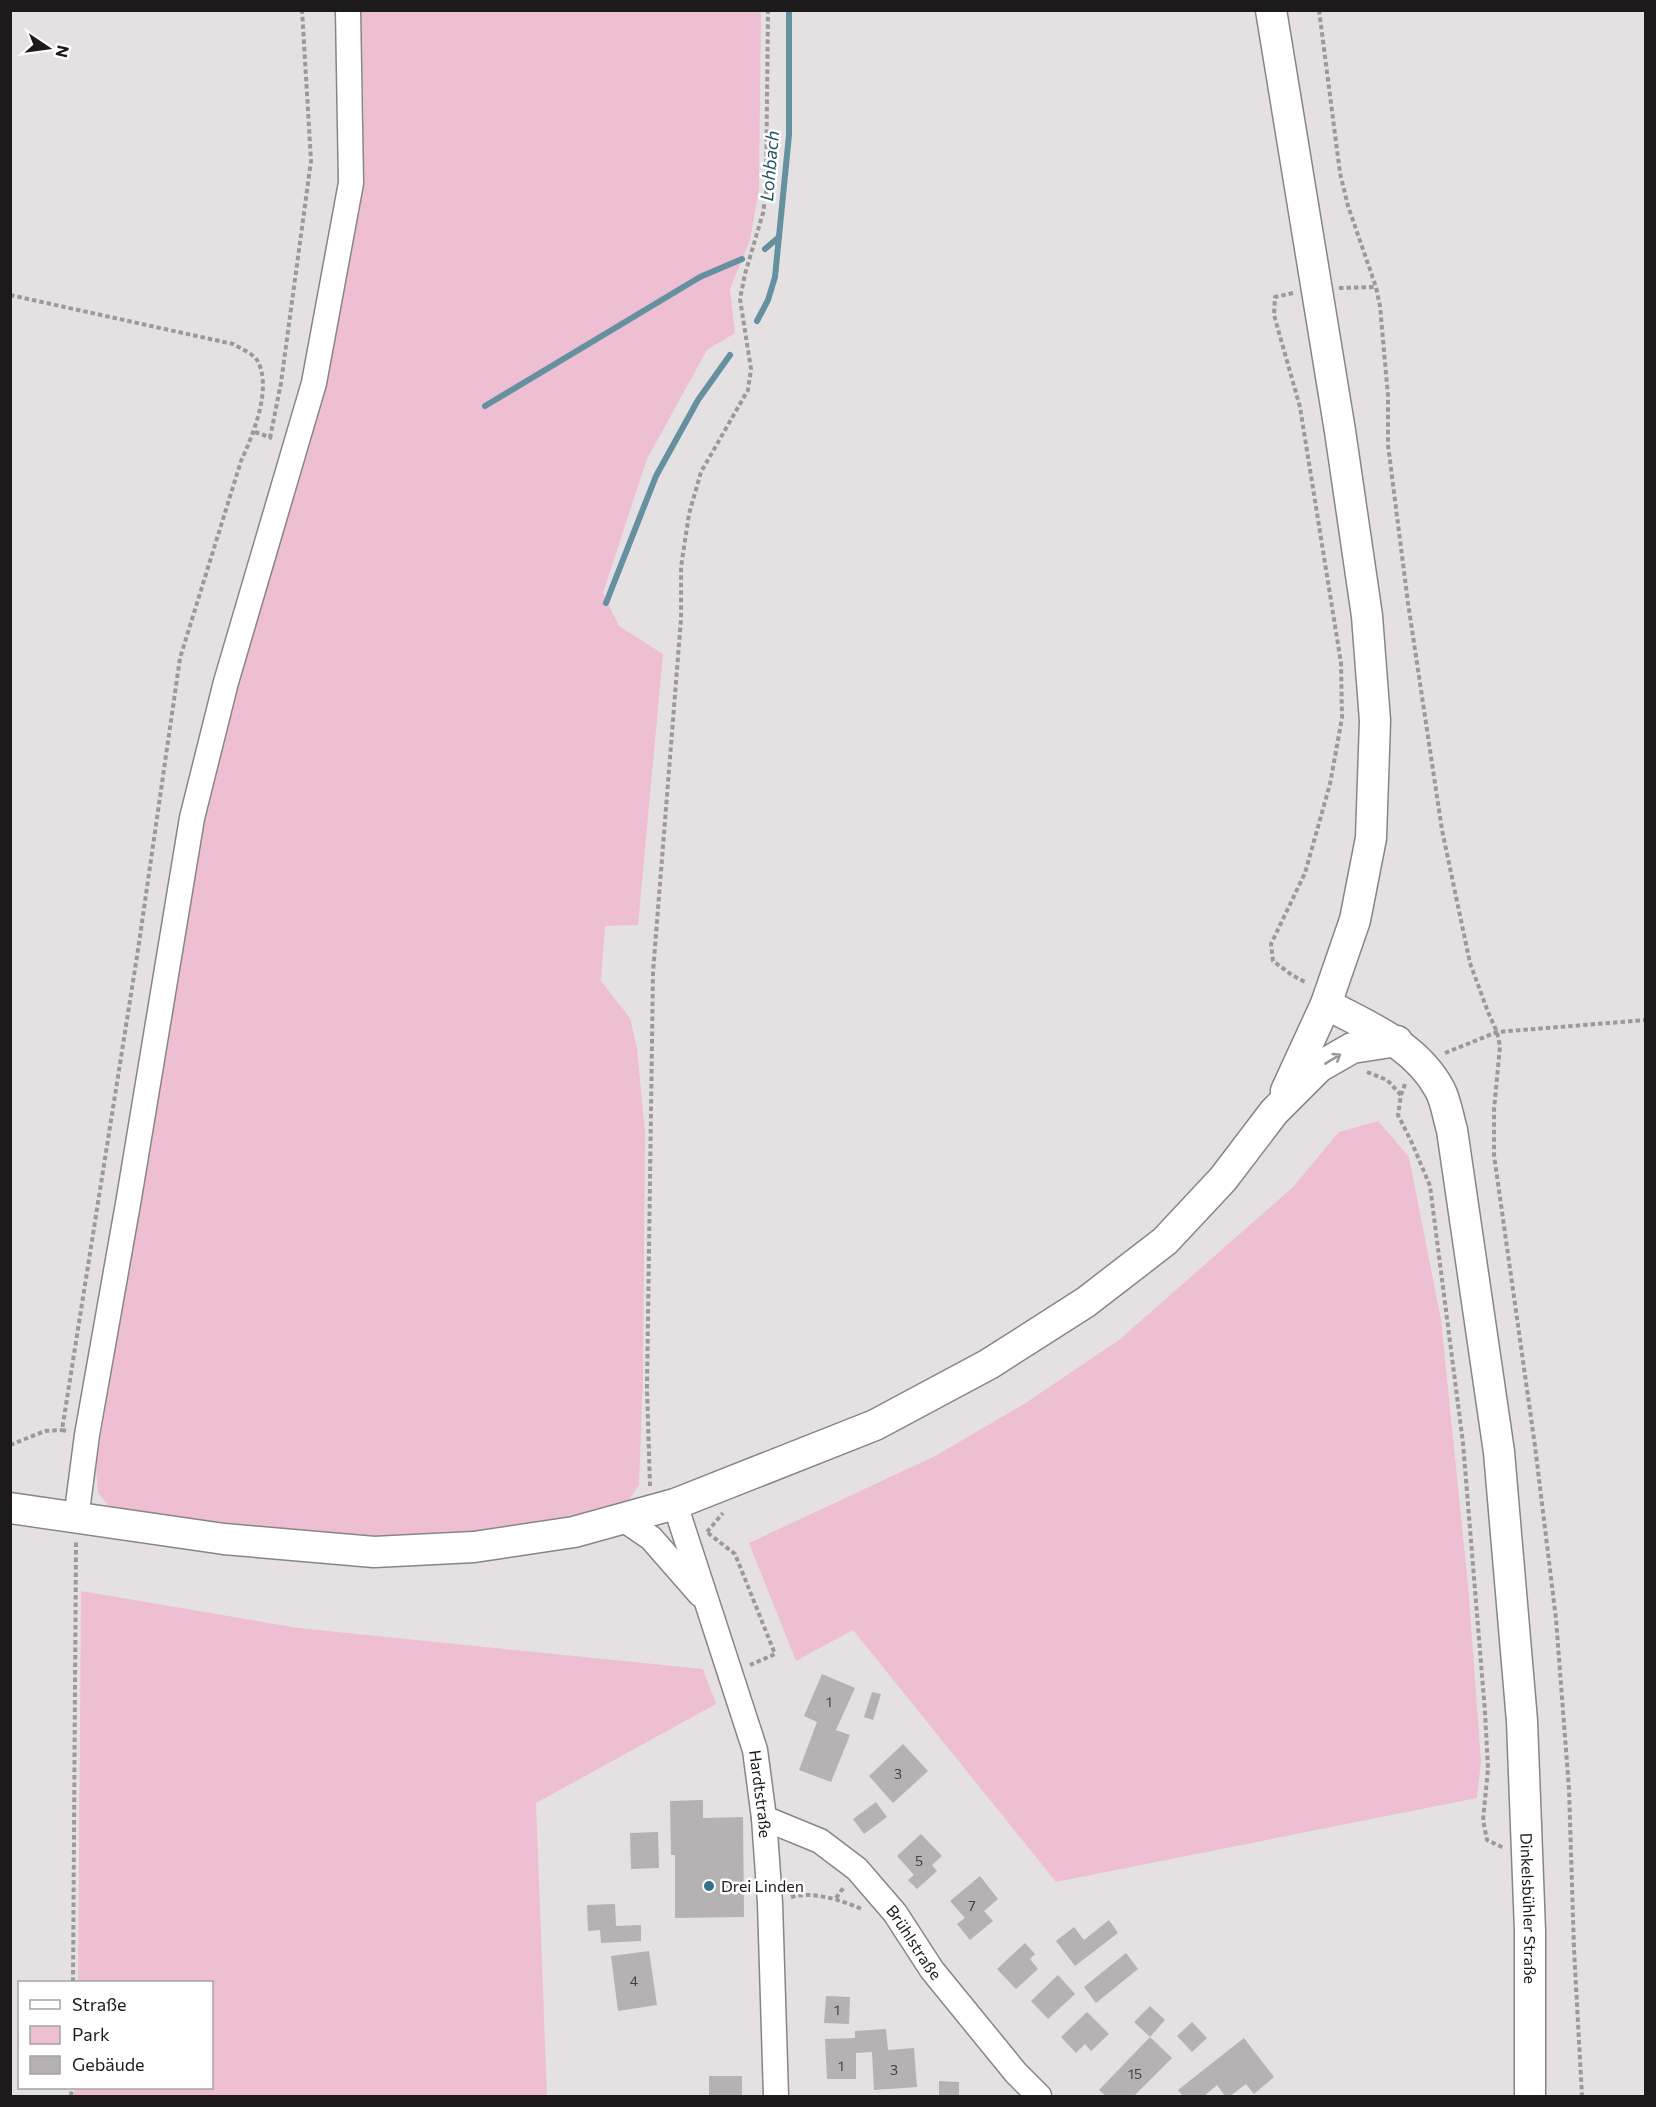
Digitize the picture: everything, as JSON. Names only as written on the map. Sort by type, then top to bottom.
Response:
[{"type":"main road","points":[[1271,10],[1340,431],[1367,616],[1375,721],[1371,838],[1355,920],[1328,999],[1275,1112]]},
{"type":"main road","name":"Dinkelsbühler Straße","points":[[1328,999],[1397,1041],[1421,1062],[1441,1091],[1452,1130],[1499,1452],[1522,1721],[1530,1930],[1530,2097]]},
{"type":"main road","points":[[10,1509],[224,1539],[374,1552],[474,1547],[574,1532],[667,1507],[875,1425],[989,1365],[1086,1302],[1165,1240],[1223,1179],[1275,1112],[1319,1067],[1352,1048],[1397,1041]]},
{"type":"street","points":[[76,1519],[87,1435],[192,818],[226,682],[314,383],[351,183],[348,10]]},
{"type":"street","name":"Hardtstraße","points":[[667,1507],[707,1601],[755,1750],[764,1818],[770,1903],[776,2097]]},
{"type":"street","points":[[623,1519],[651,1538],[707,1601]]},
{"type":"street","name":"Brühlstraße","points":[[764,1818],[820,1842],[857,1869],[895,1913],[932,1970],[1016,2073],[1039,2097]]},
{"type":"path","points":[[270,438],[281,383],[311,161],[302,10]]},
{"type":"path","points":[[667,1507],[650,1485],[647,1388],[653,972],[681,618],[681,567],[688,514],[701,472],[748,390],[751,369],[740,299],[763,213],[766,192],[768,10]]},
{"type":"path","points":[[1318,10],[1340,173],[1348,206],[1376,287],[1384,354],[1388,445],[1408,603],[1442,830],[1470,963],[1497,1032],[1500,1046],[1494,1110],[1494,1155],[1535,1446],[1556,1619],[1569,1789],[1582,2097]]},
{"type":"path","points":[[1328,999],[1273,961],[1271,944],[1305,873],[1330,784],[1342,718],[1341,663],[1300,407],[1274,315],[1275,297],[1316,288],[1376,287]]},
{"type":"path","points":[[10,295],[233,344],[256,358],[262,373],[262,402],[255,432],[241,460],[180,658],[140,938],[62,1430]]},
{"type":"path","points":[[1421,1062],[1497,1032],[1646,1020]]},
{"type":"path","points":[[1401,1095],[1398,1115],[1430,1186],[1463,1443],[1486,1724],[1488,1769],[1483,1820],[1487,1840],[1502,1848],[1528,1854]]},
{"type":"path","points":[[10,1446],[45,1431],[62,1430],[87,1435]]},
{"type":"path","points":[[73,1981],[76,1519]]},
{"type":"path","points":[[707,1532],[735,1554],[775,1654],[730,1674]]},
{"type":"path","points":[[770,1903],[798,1896],[836,1898],[863,1910]]},
{"type":"green space","points":[[361,11],[761,11],[759,189],[750,240],[730,289],[735,333],[707,350],[647,459],[603,593],[619,626],[663,654],[638,925],[605,926],[601,981],[630,1018],[637,1048],[645,1132],[643,1374],[639,1485],[629,1500],[579,1517],[469,1535],[369,1537],[268,1531],[115,1514],[98,1493],[96,1467],[204,806],[348,263],[364,119]]},
{"type":"green space","points":[[1378,1121],[1409,1157],[1441,1320],[1468,1585],[1481,1761],[1477,1798],[1056,1882],[853,1630],[796,1661],[749,1543],[935,1456],[1024,1404],[1119,1340],[1293,1187],[1339,1132]]},
{"type":"green space","points":[[81,1591],[298,1628],[703,1669],[716,1704],[536,1803],[547,2096],[74,2096],[75,2089],[213,2089],[213,1981],[78,1981]]},
{"type":"building","points":[[822,1674],[855,1688],[836,1730],[850,1735],[831,1782],[799,1770],[817,1722],[804,1716]]},
{"type":"building","points":[[872,1692],[881,1694],[873,1720],[864,1717]]},
{"type":"building","points":[[903,1744],[928,1771],[893,1803],[869,1776]]},
{"type":"building","name":"Drei Linden","points":[[703,1800],[703,1818],[743,1817],[744,1917],[675,1918],[675,1855],[671,1855],[670,1801]]},
{"type":"building","points":[[876,1802],[887,1817],[864,1834],[853,1819]]},
{"type":"building","points":[[658,1832],[659,1868],[631,1869],[630,1833]]},
{"type":"building","points":[[921,1834],[942,1856],[932,1865],[937,1871],[917,1889],[908,1880],[914,1875],[897,1856]]},
{"type":"building","points":[[980,1876],[998,1899],[984,1911],[993,1921],[970,1940],[957,1924],[965,1918],[950,1901]]},
{"type":"building","points":[[615,1904],[616,1926],[641,1925],[641,1941],[601,1943],[600,1930],[588,1931],[587,1905]]},
{"type":"building","points":[[1109,1920],[1118,1933],[1075,1966],[1056,1941],[1074,1927],[1084,1940]]},
{"type":"building","points":[[1025,1943],[1035,1954],[1030,1959],[1038,1969],[1016,1989],[997,1969]]},
{"type":"building","points":[[649,1951],[657,2005],[618,2011],[611,1956]]},
{"type":"building","points":[[1126,1953],[1138,1969],[1096,2003],[1084,1987]]},
{"type":"building","points":[[1058,1975],[1075,1994],[1048,2019],[1031,2001]]},
{"type":"building","points":[[826,1996],[850,1997],[849,2024],[824,2023]]},
{"type":"building","points":[[1150,2006],[1165,2020],[1150,2037],[1134,2022]]},
{"type":"building","points":[[1087,2012],[1109,2034],[1091,2051],[1085,2044],[1076,2053],[1061,2037]]},
{"type":"building","points":[[1192,2022],[1207,2038],[1192,2052],[1177,2036]]},
{"type":"building","points":[[886,2029],[888,2050],[914,2048],[917,2087],[874,2090],[872,2052],[856,2053],[856,2079],[827,2079],[825,2039],[855,2038],[855,2031]]},
{"type":"building","points":[[1150,2037],[1172,2058],[1134,2096],[1106,2096],[1099,2090]]},
{"type":"building","points":[[1244,2038],[1274,2077],[1254,2094],[1246,2084],[1230,2096],[1225,2096],[1217,2085],[1204,2096],[1183,2096],[1178,2090]]},
{"type":"building","points":[[709,2076],[742,2076],[742,2096],[709,2096]]},
{"type":"building","points":[[939,2081],[959,2082],[959,2096],[939,2096]]},
{"type":"waterway","name":"Lohbach","points":[[757,321],[768,300],[775,277],[789,135],[789,10]]},
{"type":"waterway","points":[[765,249],[779,237]]},
{"type":"waterway","points":[[485,406],[700,277],[742,259]]},
{"type":"waterway","name":"Lohbach","points":[[606,603],[656,476],[698,400],[730,355]]},
{"type":"place","name":"Drei Linden","points":[[709,1886]]}]
